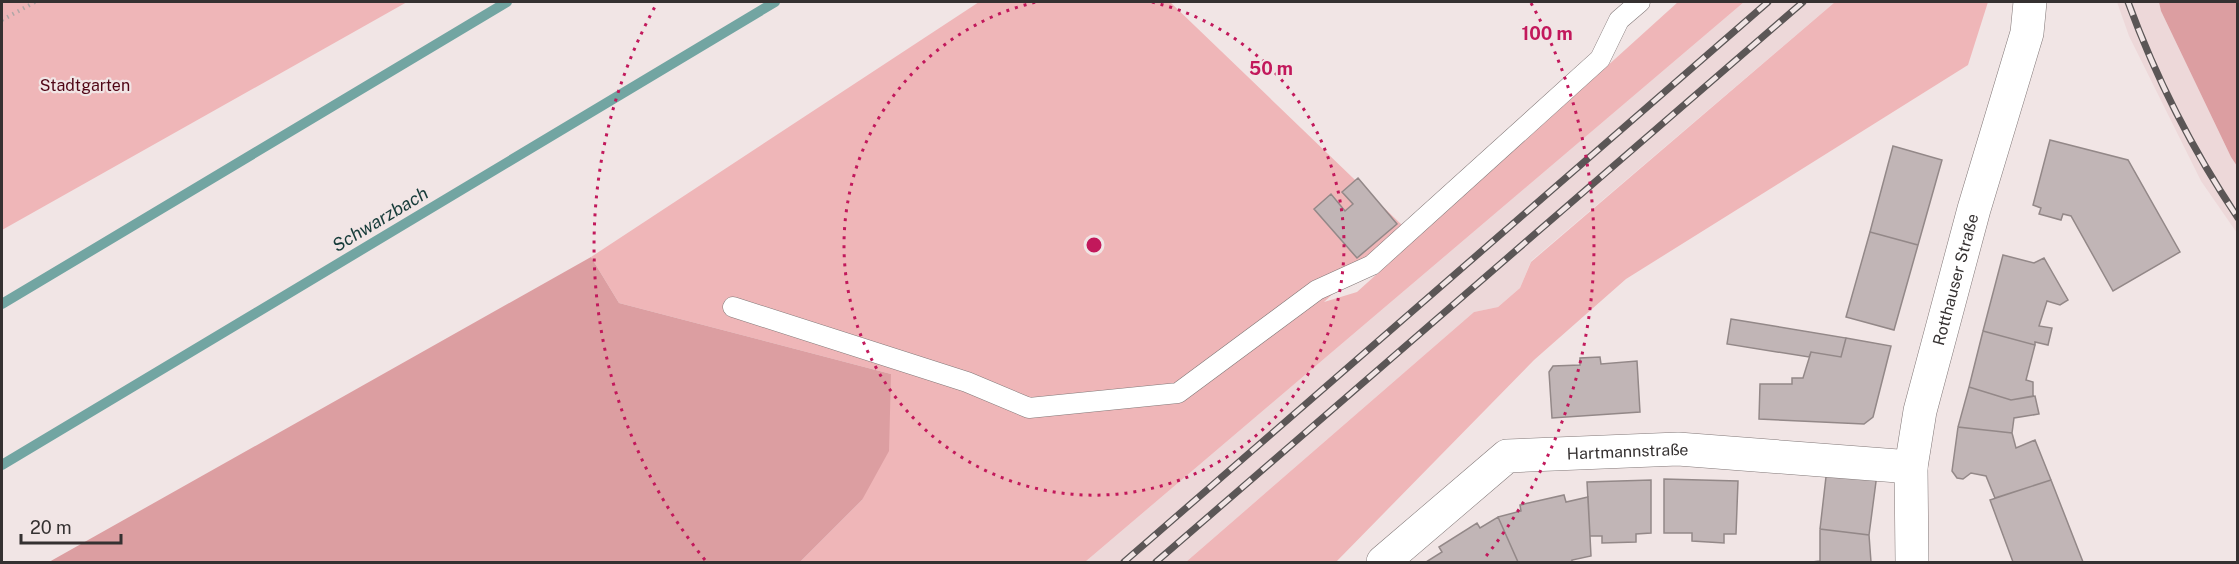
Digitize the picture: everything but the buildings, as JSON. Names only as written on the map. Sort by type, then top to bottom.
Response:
[{"type":"main road","name":"Rotthauser Straße","points":[[1912,562],[1911,467],[1920,411],[1968,232],[2027,33],[2030,2]]},
{"type":"main road","name":"Hartmannstraße","points":[[1383,562],[1507,456],[1678,449],[1911,467]]},
{"type":"lane","points":[[733,307],[967,382],[1029,408],[1178,393],[1317,290],[1372,265],[1600,58],[1619,20],[1640,2]]},
{"type":"path","points":[[2,20],[36,2]]},
{"type":"shaded area","points":[[1744,2],[1835,2],[1531,261],[1520,288],[1498,307],[1474,312],[1186,562],[1085,562]]},
{"type":"shaded area","points":[[2117,2],[2159,2],[2161,11],[2237,166],[2237,233],[2201,181],[2129,36]]},
{"type":"shaded area","points":[[2159,2],[2237,2],[2237,166],[2161,11]]},
{"type":"shaded area","points":[[591,257],[619,303],[891,374],[889,451],[862,500],[800,562],[49,562]]},
{"type":"green space","name":"Stadtgarten","points":[[2,2],[407,2],[2,230]]},
{"type":"green space","points":[[979,2],[1170,2],[1404,227],[1324,302],[1357,292],[1678,2],[1744,2],[1085,562],[800,562],[862,500],[891,374],[619,303],[591,257]]},
{"type":"green space","points":[[1835,2],[1988,2],[1968,65],[1626,279],[1534,360],[1336,562],[1186,562],[1474,312],[1498,307],[1520,288],[1531,262]]},
{"type":"waterway","points":[[2,304],[507,2]]},
{"type":"waterway","name":"Schwarzbach","points":[[2,465],[775,2]]},
{"type":"railway","points":[[1124,562],[1768,2]]},
{"type":"railway","points":[[1156,562],[1803,2]]},
{"type":"railway","points":[[2128,2],[2177,113],[2206,167],[2238,218]]}]
